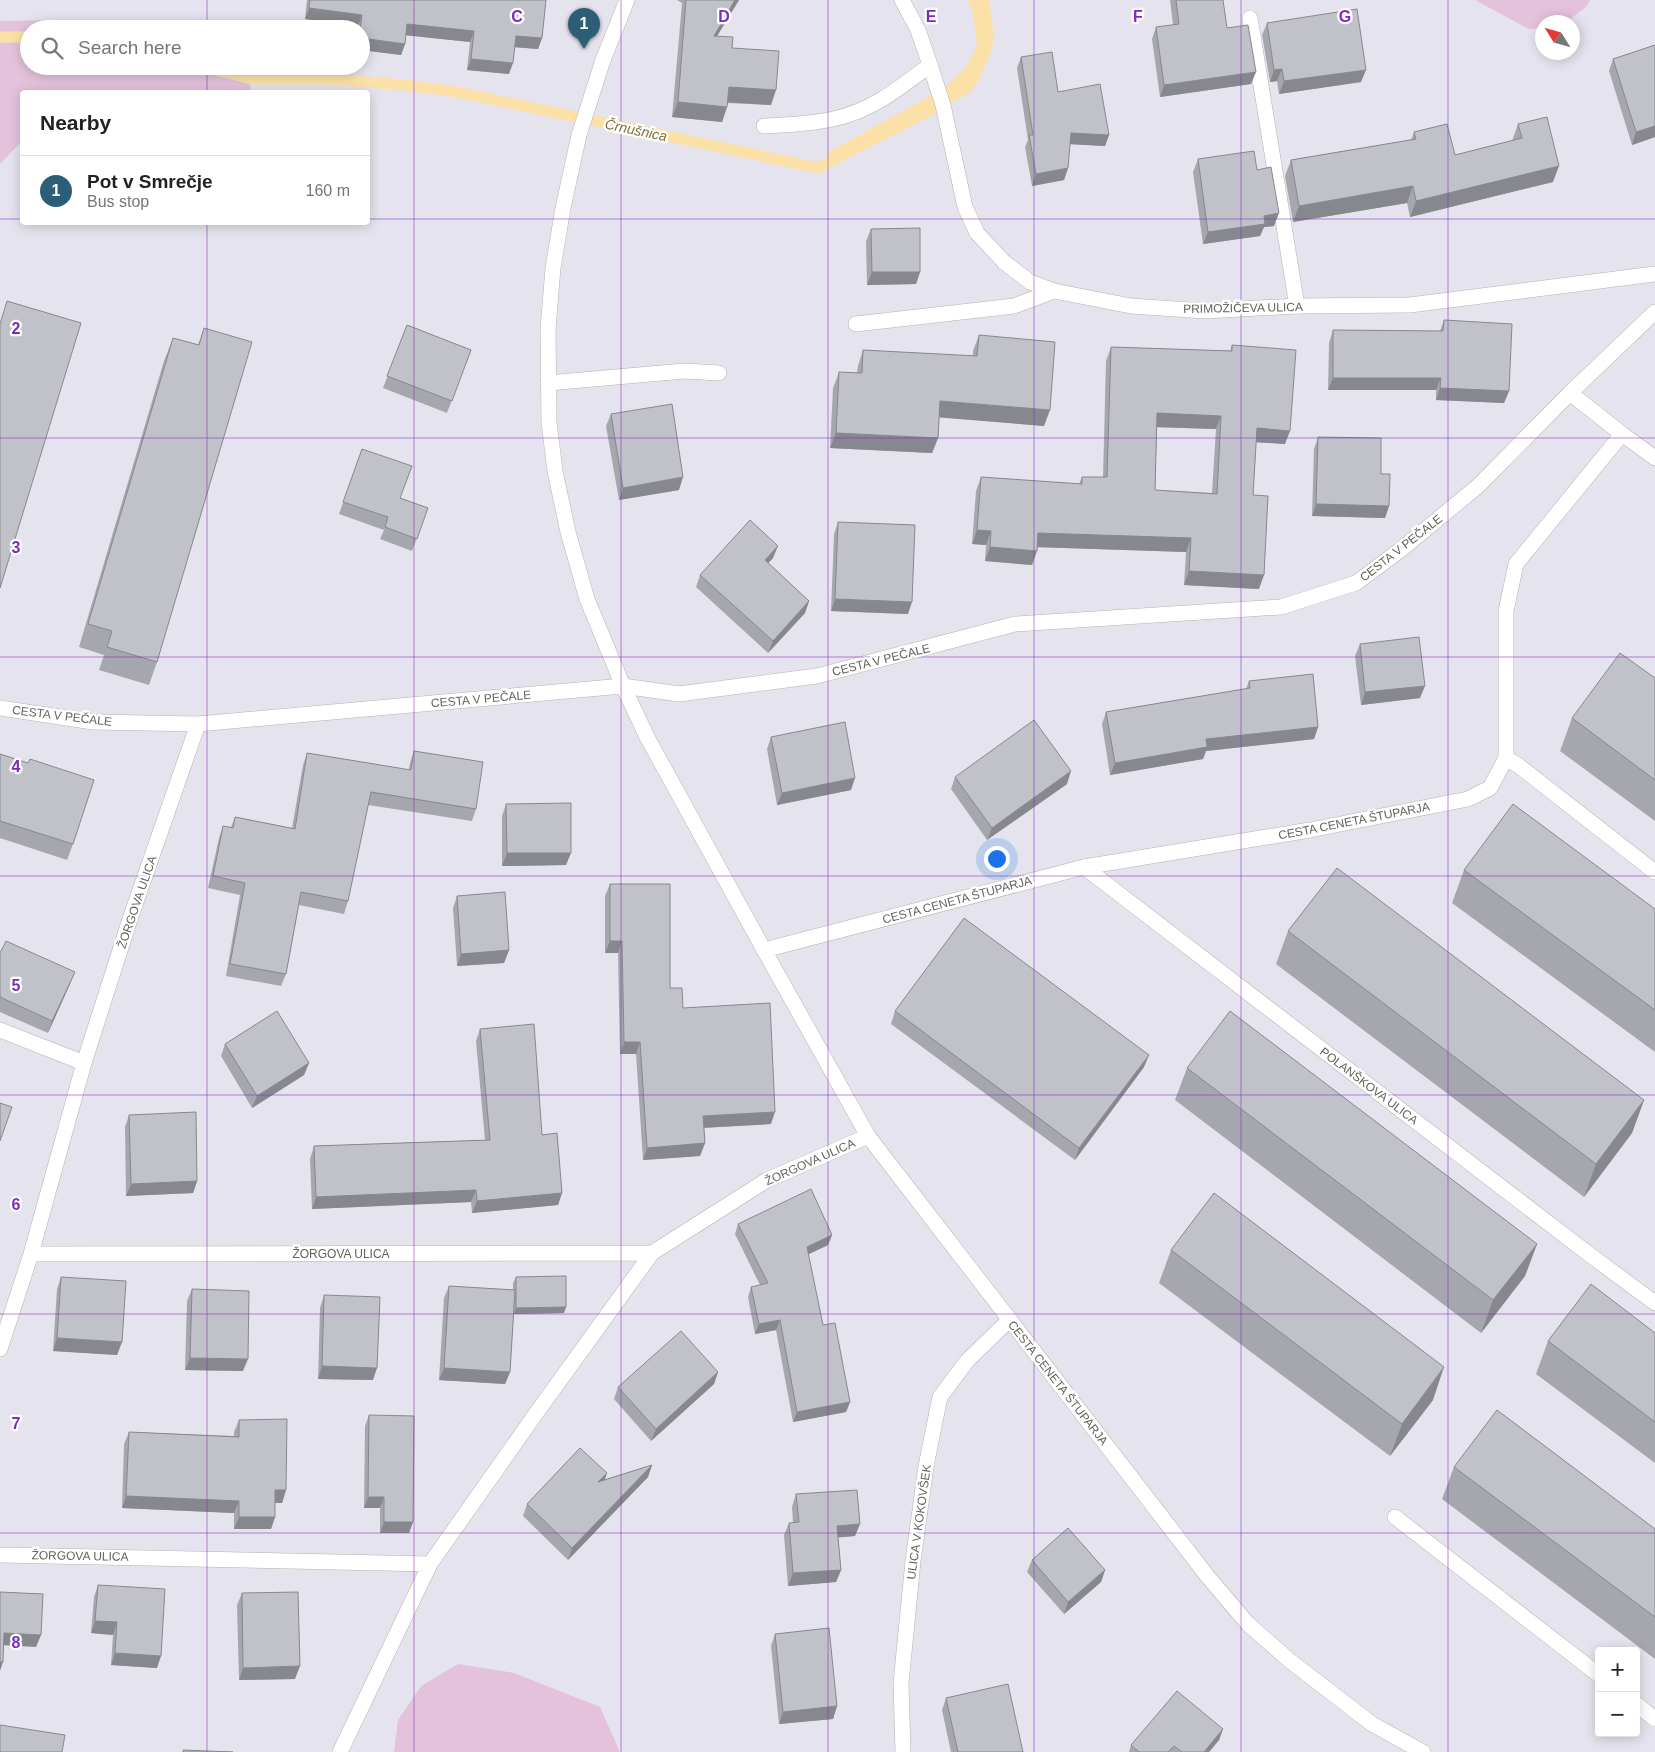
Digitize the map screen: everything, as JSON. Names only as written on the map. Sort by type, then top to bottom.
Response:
[{"type":"street","name":"CESTA CENETA ŠTUPARJA","points":[[627,0],[606,52],[579,135],[563,208],[553,268],[548,329],[549,422],[555,471],[568,532],[588,598],[623,686],[647,737],[868,1136],[1208,1577],[1248,1624],[1289,1660],[1372,1724],[1424,1752]]},
{"type":"street","name":"PRIMOŽIČEVA ULICA","points":[[902,0],[918,30],[938,88],[965,207],[977,233],[1004,262],[1030,282],[1054,291],[1131,306],[1205,311],[1297,306],[1410,305],[1655,274]]},
{"type":"street","points":[[1250,18],[1297,306]]},
{"type":"street","points":[[764,126],[826,120],[855,112],[876,103],[930,65]]},
{"type":"street","points":[[856,324],[1014,306],[1054,291]]},
{"type":"street","name":"CESTA V PEČALE","points":[[0,708],[93,722],[198,724],[623,686],[679,694],[817,676],[1014,624],[1281,607],[1356,583],[1396,554],[1478,486],[1570,392],[1655,312]]},
{"type":"street","points":[[548,383],[684,371],[719,373]]},
{"type":"street","points":[[1570,392],[1655,458]]},
{"type":"street","name":"CESTA CENETA ŠTUPARJA","points":[[764,950],[1084,867],[1310,830],[1468,799],[1490,788],[1506,758],[1506,611],[1516,564],[1622,434]]},
{"type":"street","name":"ŽORGOVA ULICA","points":[[0,1349],[31,1254],[84,1063],[130,919],[198,724]]},
{"type":"street","points":[[1506,758],[1519,766],[1655,872]]},
{"type":"street","name":"POLANŠKOVA ULICA","points":[[1084,867],[1550,1225],[1655,1303]]},
{"type":"street","points":[[0,1030],[84,1063]]},
{"type":"street","name":"ŽORGOVA ULICA","points":[[340,1752],[430,1564],[652,1253],[767,1180],[868,1136]]},
{"type":"street","name":"ŽORGOVA ULICA","points":[[31,1254],[652,1253]]},
{"type":"street","name":"ULICA V KOKOVŠEK","points":[[903,1752],[901,1683],[913,1561],[926,1466],[940,1397],[967,1361],[1009,1320]]},
{"type":"street","points":[[1395,1517],[1595,1672]]},
{"type":"street","name":"ŽORGOVA ULICA","points":[[0,1555],[430,1564]]},
{"type":"street","points":[[1640,1707],[1655,1719]]},
{"type":"shaded area","points":[[968,0],[989,0],[994,35],[992,49],[979,80],[970,92],[929,117],[829,168],[827,153],[923,100],[951,82],[966,67],[977,46],[973,14]]},
{"type":"shaded area","points":[[1475,0],[1590,0],[1586,7],[1575,15],[1535,15],[1535,29],[1529,29]]},
{"type":"shaded area","points":[[0,21],[20,21],[20,75],[247,75],[251,90],[20,90],[20,144],[0,164]]},
{"type":"shaded area","points":[[458,1664],[514,1673],[600,1707],[620,1752],[394,1752],[398,1720],[421,1686]]},
{"type":"building","points":[[310,0],[546,0],[542,38],[516,36],[513,63],[471,59],[474,31],[407,24],[405,44],[370,39],[370,20],[361,20],[362,15],[309,8]]},
{"type":"building","points":[[686,0],[735,0],[714,36],[733,37],[732,48],[779,51],[776,90],[729,87],[727,107],[678,102]]},
{"type":"building","points":[[1176,0],[1223,0],[1227,28],[1248,25],[1256,72],[1164,85],[1156,27],[1179,24]]},
{"type":"building","points":[[1357,9],[1366,70],[1284,81],[1282,69],[1274,70],[1267,23]]},
{"type":"building","points":[[1655,45],[1655,126],[1636,132],[1613,59]]},
{"type":"building","points":[[1052,52],[1058,92],[1100,84],[1109,135],[1071,133],[1068,168],[1036,174],[1029,135],[1033,135],[1021,57]]},
{"type":"building","points":[[1547,117],[1559,166],[1416,201],[1413,186],[1299,206],[1291,160],[1416,139],[1414,132],[1447,124],[1455,155],[1522,138],[1518,124]]},
{"type":"building","points":[[1254,151],[1257,170],[1271,167],[1279,213],[1264,216],[1265,224],[1208,232],[1198,159]]},
{"type":"building","points":[[920,228],[920,272],[872,272],[871,229]]},
{"type":"building","points":[[7,301],[81,323],[0,588],[0,324]]},
{"type":"building","points":[[1444,320],[1512,324],[1509,391],[1440,388],[1441,378],[1333,378],[1333,330],[1443,331]]},
{"type":"building","points":[[407,325],[471,350],[452,401],[387,376]]},
{"type":"building","points":[[204,328],[252,342],[157,662],[107,647],[112,631],[88,624],[173,338],[199,345]]},
{"type":"building","points":[[979,335],[1055,342],[1050,410],[940,401],[938,438],[836,433],[839,372],[862,373],[863,350],[977,356]]},
{"type":"building","points":[[1232,345],[1296,350],[1290,431],[1257,428],[1253,495],[1268,496],[1264,575],[1189,571],[1191,538],[1038,533],[1037,551],[990,547],[991,531],[977,530],[981,477],[1082,484],[1082,477],[1107,477],[1111,347],[1232,351]],"holes":[[[1157,413],[1221,416],[1217,494],[1155,490]]]},
{"type":"building","points":[[672,404],[683,477],[623,488],[611,414]]},
{"type":"building","points":[[1318,437],[1381,438],[1381,474],[1390,474],[1389,506],[1316,504]]},
{"type":"building","points":[[362,449],[412,466],[400,498],[428,508],[417,539],[385,527],[388,517],[343,502]]},
{"type":"building","points":[[750,520],[778,546],[765,560],[809,601],[773,641],[700,575]]},
{"type":"building","points":[[838,522],[915,525],[912,602],[835,599]]},
{"type":"building","points":[[1419,637],[1425,686],[1365,692],[1360,644]]},
{"type":"building","points":[[1620,653],[1655,678],[1655,780],[1572,718]]},
{"type":"building","points":[[1313,674],[1318,727],[1206,739],[1207,747],[1115,763],[1106,712],[1250,688],[1249,681]]},
{"type":"building","points":[[1034,720],[1071,771],[992,828],[955,777]]},
{"type":"building","points":[[845,722],[855,778],[782,793],[771,737]]},
{"type":"building","points":[[414,751],[483,762],[476,809],[371,792],[348,901],[301,892],[286,974],[230,964],[245,883],[213,876],[223,826],[233,828],[235,817],[295,829],[307,753],[411,770]]},
{"type":"building","points":[[0,754],[28,763],[30,759],[94,780],[73,844],[0,821]]},
{"type":"building","points":[[571,803],[571,853],[507,853],[506,804]]},
{"type":"building","points":[[1513,804],[1655,909],[1655,1010],[1464,870]]},
{"type":"building","points":[[1337,868],[1644,1100],[1596,1164],[1288,931]]},
{"type":"building","points":[[610,884],[670,884],[670,988],[682,988],[683,1008],[770,1003],[775,1112],[703,1116],[705,1143],[647,1148],[640,1042],[624,1042],[622,941],[610,941]]},
{"type":"building","points":[[505,892],[509,950],[461,954],[457,896]]},
{"type":"building","points":[[964,918],[1149,1055],[1079,1148],[895,1011]]},
{"type":"building","points":[[6,941],[75,972],[52,1021],[0,997],[0,953]]},
{"type":"building","points":[[277,1011],[309,1063],[257,1096],[225,1044]]},
{"type":"building","points":[[1230,1011],[1537,1244],[1493,1300],[1187,1068]]},
{"type":"building","points":[[534,1024],[542,1135],[557,1133],[562,1193],[477,1201],[476,1190],[316,1197],[314,1146],[490,1140],[480,1029]]},
{"type":"building","points":[[0,1103],[12,1107],[0,1141]]},
{"type":"building","points":[[196,1112],[197,1181],[131,1184],[129,1115]]},
{"type":"building","points":[[811,1189],[832,1235],[807,1247],[823,1325],[835,1323],[850,1402],[797,1412],[780,1320],[759,1324],[751,1287],[768,1283],[738,1224]]},
{"type":"building","points":[[1214,1193],[1444,1367],[1402,1424],[1171,1250]]},
{"type":"building","points":[[566,1276],[566,1307],[516,1308],[516,1277]]},
{"type":"building","points":[[61,1277],[126,1281],[122,1342],[57,1338]]},
{"type":"building","points":[[1591,1284],[1655,1333],[1655,1422],[1548,1341]]},
{"type":"building","points":[[449,1286],[515,1290],[510,1372],[444,1368]]},
{"type":"building","points":[[192,1289],[249,1291],[248,1359],[190,1358]]},
{"type":"building","points":[[324,1295],[380,1297],[377,1368],[322,1366]]},
{"type":"building","points":[[681,1331],[718,1372],[656,1429],[618,1387]]},
{"type":"building","points":[[1497,1410],[1655,1529],[1655,1617],[1454,1467]]},
{"type":"building","points":[[369,1415],[414,1416],[413,1522],[384,1522],[384,1497],[368,1497]]},
{"type":"building","points":[[287,1419],[286,1490],[275,1490],[275,1517],[239,1517],[239,1501],[126,1496],[129,1432],[239,1437],[239,1420]]},
{"type":"building","points":[[580,1448],[607,1473],[598,1482],[652,1465],[572,1548],[527,1504]]},
{"type":"building","points":[[857,1490],[860,1524],[837,1526],[841,1570],[793,1573],[789,1523],[799,1522],[796,1494]]},
{"type":"building","points":[[1068,1528],[1105,1570],[1068,1602],[1032,1560]]},
{"type":"building","points":[[98,1585],[165,1589],[161,1656],[115,1653],[117,1622],[95,1621]]},
{"type":"building","points":[[0,1592],[43,1594],[41,1635],[4,1633],[3,1662],[0,1662]]},
{"type":"building","points":[[298,1592],[300,1666],[243,1668],[242,1593]]},
{"type":"building","points":[[829,1628],[837,1706],[783,1712],[775,1634]]},
{"type":"building","points":[[1008,1684],[1023,1752],[958,1752],[946,1698]]},
{"type":"building","points":[[1177,1691],[1223,1729],[1204,1752],[1182,1752],[1174,1746],[1168,1752],[1139,1752],[1131,1745]]},
{"type":"building","points":[[0,1725],[65,1735],[62,1752],[0,1752]]},
{"type":"building","points":[[183,1750],[233,1752],[183,1752]]},
{"type":"waterway","name":"Črnušnica","points":[[0,37],[20,37]]},
{"type":"waterway","name":"Črnušnica","points":[[236,75],[252,79],[325,79],[406,85],[457,92],[819,168],[842,155]]},
{"type":"place","name":"Pot v Smrečje","points":[[584,49]]}]
